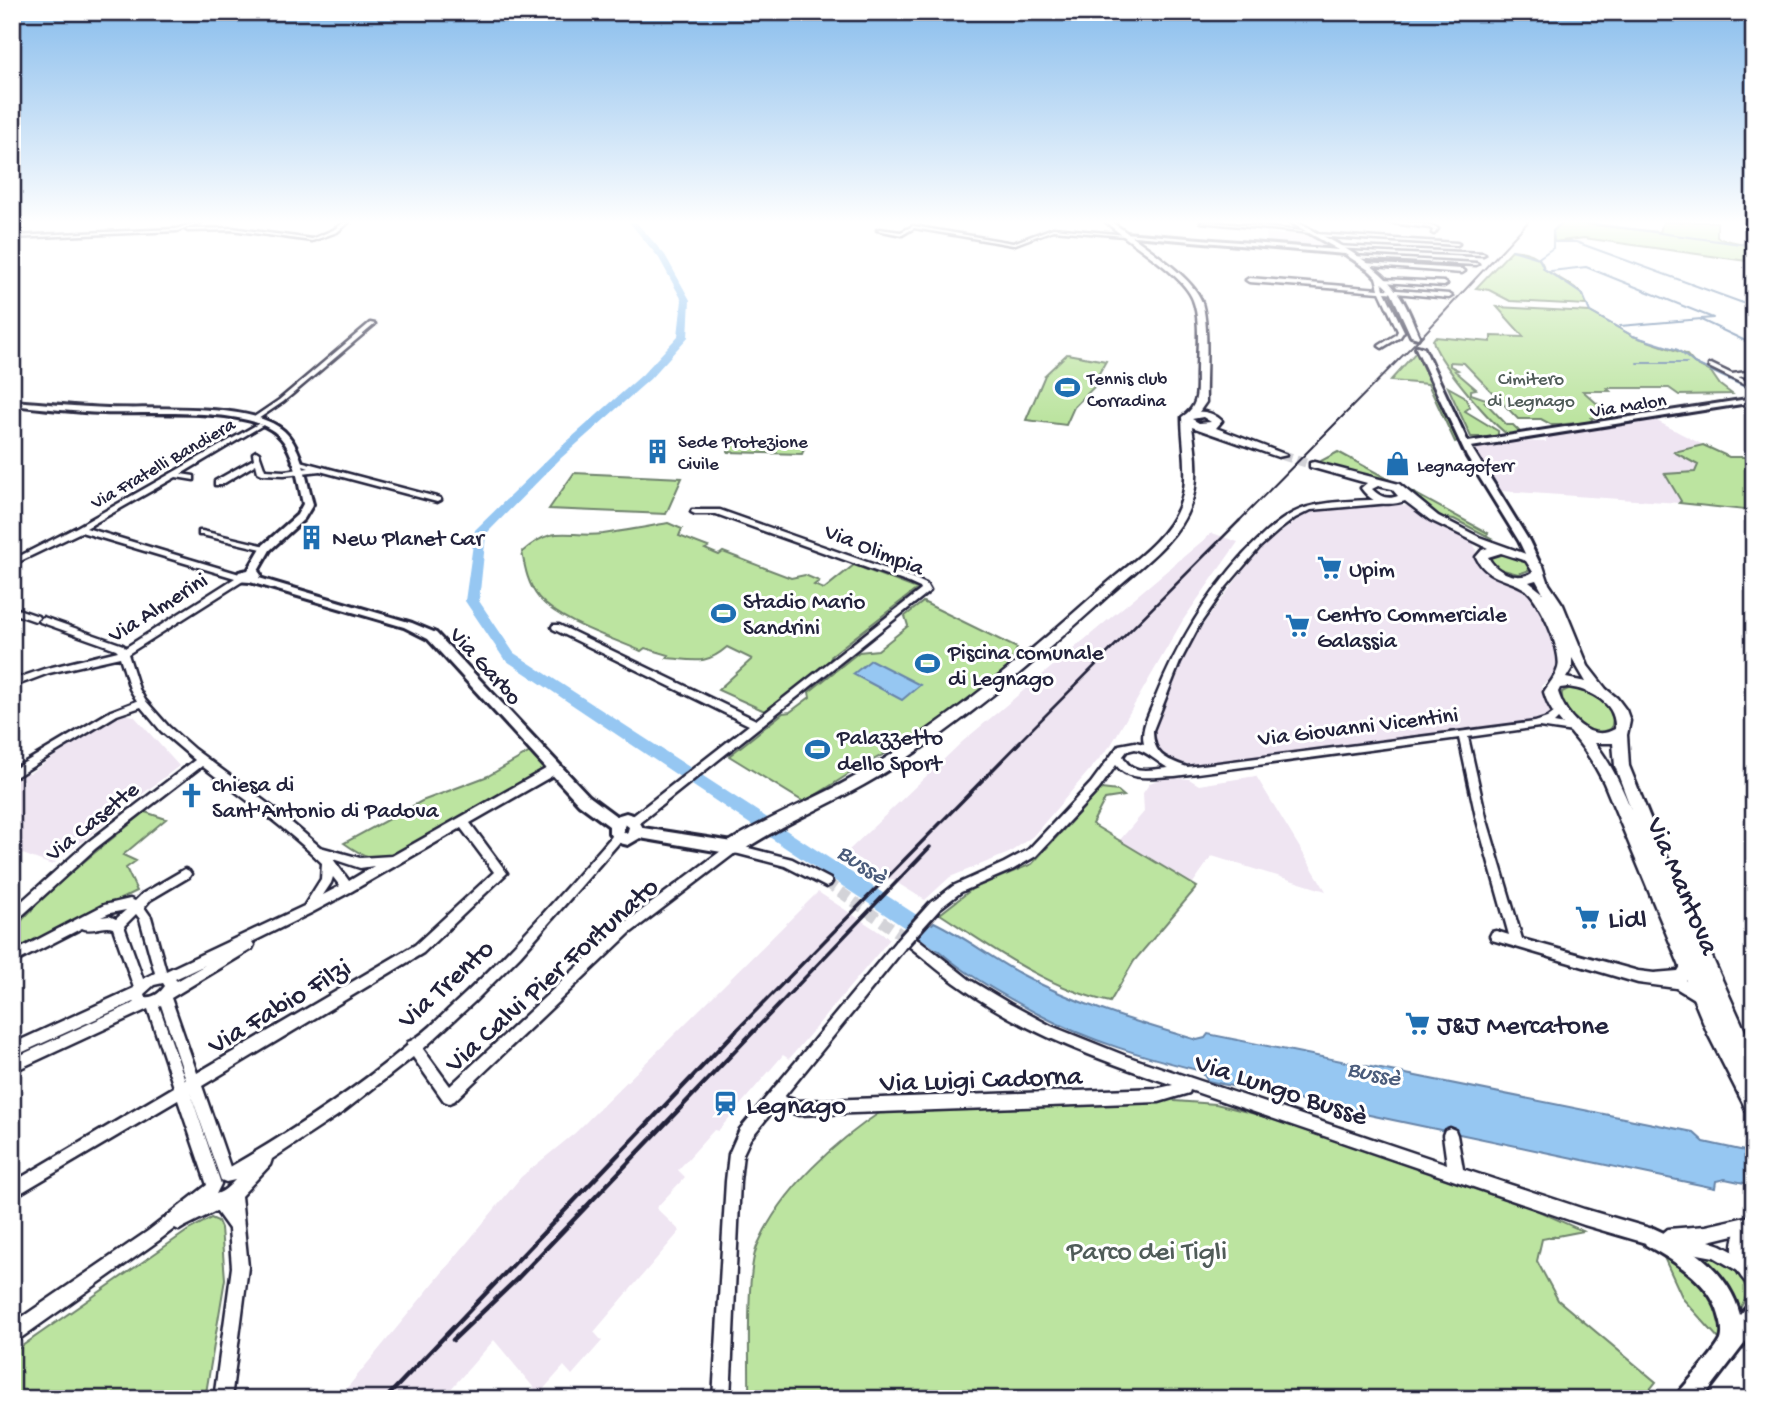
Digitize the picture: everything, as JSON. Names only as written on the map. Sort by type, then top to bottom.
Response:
[{"type":"main road","points":[[1189,288],[1197,299],[1201,319],[1201,402],[1228,436]]},
{"type":"main road","points":[[733,848],[752,834],[844,789],[909,750],[980,701],[1046,646],[1157,543],[1180,517],[1187,501],[1190,417],[1201,402]]},
{"type":"main road","points":[[1190,417],[1214,420]]},
{"type":"main road","points":[[1190,417],[1203,427],[1282,455]]},
{"type":"main road","points":[[1188,433],[1214,420]]},
{"type":"main road","points":[[1314,465],[1348,476],[1368,491],[1391,501],[1422,510]]},
{"type":"main road","points":[[1368,491],[1395,486],[1422,510],[1469,537],[1504,550],[1537,568],[1527,580],[1512,579]]},
{"type":"main road","points":[[1391,501],[1402,499],[1403,492]]},
{"type":"main road","points":[[1469,537],[1483,554],[1482,561],[1490,570],[1538,594],[1550,613],[1566,661],[1551,695],[1559,713]]},
{"type":"main road","points":[[1483,554],[1504,550]]},
{"type":"main road","name":"Via Mantova","points":[[1537,568],[1557,604],[1582,667],[1613,703],[1623,723],[1620,735],[1622,766],[1644,823],[1754,1074]]},
{"type":"main road","points":[[1557,684],[1578,683],[1602,693]]},
{"type":"main road","name":"Via Mantova","points":[[1559,713],[1599,759],[1612,783],[1725,1051],[1754,1104]]},
{"type":"main road","points":[[1574,729],[1600,738],[1620,735]]},
{"type":"main road","points":[[1752,1274],[1745,1258],[1744,1238],[1754,1223]]},
{"type":"street","points":[[1335,288],[1449,296]]},
{"type":"street","points":[[1381,288],[1401,331],[1382,346]]},
{"type":"street","points":[[1390,288],[1395,293],[1415,336]]},
{"type":"street","name":"Via Fratelli Bandiera","points":[[80,528],[262,423],[281,401],[372,324]]},
{"type":"street","name":"Via Mantova","points":[[1420,348],[1466,445],[1524,541],[1537,568]]},
{"type":"street","points":[[1711,366],[1754,387]]},
{"type":"street","points":[[1731,376],[1754,373]]},
{"type":"street","name":"Via Malon","points":[[1466,445],[1752,402]]},
{"type":"street","points":[[12,403],[262,423],[276,428],[288,440],[308,504],[266,548],[246,577]]},
{"type":"street","points":[[218,483],[257,456],[262,472]]},
{"type":"street","points":[[237,471],[262,472],[297,467],[320,469],[438,500]]},
{"type":"street","points":[[173,474],[191,478]]},
{"type":"street","points":[[1154,771],[1159,766],[1148,741],[1148,730],[1185,640],[1214,595],[1258,546],[1297,512],[1368,491]]},
{"type":"street","name":"Via Olimpia","points":[[635,827],[676,788],[926,591],[923,586],[912,581],[717,512],[695,512]]},
{"type":"street","points":[[12,563],[80,528]]},
{"type":"street","name":"Via Fratelli Bandiera","points":[[80,528],[246,577]]},
{"type":"street","points":[[202,533],[266,548]]},
{"type":"street","points":[[1504,550],[1521,547],[1524,541]]},
{"type":"street","name":"Via Almerini","points":[[12,684],[47,671],[123,653],[246,577]]},
{"type":"street","name":"Via Garbo","points":[[246,577],[408,625],[432,636],[584,800],[617,831]]},
{"type":"street","points":[[12,610],[117,645],[123,653],[134,691],[180,745],[320,851],[352,886]]},
{"type":"street","points":[[12,621],[24,614]]},
{"type":"street","points":[[556,627],[756,724]]},
{"type":"street","points":[[12,775],[114,713],[142,703]]},
{"type":"street","name":"Via Giovanni Vicentini","points":[[1125,769],[1138,774],[1186,771],[1535,725],[1550,721],[1559,713]]},
{"type":"street","name":"Via Giovanni Vicentini","points":[[1535,725],[1574,729]]},
{"type":"street","points":[[1096,786],[1119,751],[1148,730]]},
{"type":"street","points":[[1463,735],[1482,817],[1517,943]]},
{"type":"street","points":[[1128,746],[1139,745],[1186,771]]},
{"type":"street","points":[[721,1399],[736,1154],[745,1135],[907,944],[935,906],[956,888],[1020,862],[1032,853],[1096,786],[1112,773],[1125,769],[1118,756]]},
{"type":"street","name":"Via Casette","points":[[12,917],[92,845],[201,761]]},
{"type":"street","points":[[12,1066],[151,997],[352,886],[555,769]]},
{"type":"street","points":[[617,831],[624,820],[635,827],[788,862],[826,882]]},
{"type":"street","name":"Via Fabio Filzi","points":[[12,1191],[419,948],[501,873],[463,822]]},
{"type":"street","name":"Via Trento","points":[[12,1334],[345,1102],[413,1046],[498,971],[617,831]]},
{"type":"street","name":"Via Calvi Pier Fortunato","points":[[413,1046],[449,1096],[626,929],[733,848]]},
{"type":"street","points":[[320,851],[360,863],[380,863],[400,858]]},
{"type":"street","points":[[346,859],[356,870],[352,886]]},
{"type":"street","points":[[151,997],[153,979],[164,977],[302,913],[327,880],[328,861]]},
{"type":"street","points":[[118,925],[135,905],[185,874]]},
{"type":"street","points":[[12,904],[26,902]]},
{"type":"street","points":[[12,959],[108,908],[130,904],[135,905],[145,917],[164,977],[172,982],[151,997],[12,1051]]},
{"type":"street","points":[[66,932],[100,921],[118,925],[151,997],[187,1087],[223,1188],[234,1224],[240,1267],[222,1399]]},
{"type":"street","points":[[1496,936],[1642,978],[1683,985],[1702,998]]},
{"type":"street","name":"Via Lungo Bussè","points":[[907,944],[966,984],[1046,1030],[1125,1062],[1653,1238],[1716,1250],[1752,1274]]},
{"type":"street","points":[[1654,979],[1682,976],[1688,965]]},
{"type":"street","name":"Via Luigi Cadorna","points":[[774,1100],[798,1108],[1139,1096],[1175,1093],[1184,1088],[1185,1083]]},
{"type":"street","points":[[1450,1135],[1456,1172]]},
{"type":"street","name":"Via Lungo Bussè","points":[[1653,1238],[1706,1234],[1754,1223]]},
{"type":"street","points":[[1653,1238],[1692,1261],[1716,1284],[1730,1314],[1732,1344]]},
{"type":"street","points":[[1688,1399],[1754,1314]]},
{"type":"shaded area","points":[[1653,419],[1703,445],[1675,452],[1698,465],[1679,503],[1502,491],[1476,450],[1479,447],[1518,441],[1546,442],[1546,437]]},
{"type":"shaded area","points":[[1377,503],[1414,508],[1473,543],[1476,549],[1475,559],[1482,568],[1528,588],[1541,606],[1561,662],[1557,672],[1541,686],[1550,713],[1549,719],[1187,766],[1179,766],[1165,758],[1155,747],[1152,735],[1191,641],[1259,549],[1306,513]]},
{"type":"shaded area","points":[[1212,533],[1238,542],[1183,620],[1111,745],[1033,836],[1009,853],[950,877],[925,900],[847,852],[962,742]]},
{"type":"shaded area","points":[[124,714],[134,716],[179,766],[132,802],[127,800],[110,813],[115,816],[52,865],[12,850],[12,775],[19,771],[30,773],[110,718]]},
{"type":"shaded area","points":[[1256,776],[1326,891],[1212,856],[1193,883],[1119,841],[1144,812],[1143,793],[1150,783],[1164,777],[1189,779],[1199,785]]},
{"type":"shaded area","points":[[818,892],[890,939],[789,1059],[783,1055],[718,1131],[714,1130],[678,1170],[685,1177],[656,1208],[680,1231],[594,1332],[602,1341],[572,1375],[564,1366],[539,1394],[494,1340],[442,1399],[338,1399],[521,1177],[575,1133]]},
{"type":"green space","points":[[1476,288],[1575,288],[1583,295],[1586,305],[1510,301],[1489,290]]},
{"type":"green space","name":"Cimitero di Legnago","points":[[1497,307],[1590,312],[1633,336],[1686,354],[1694,363],[1711,372],[1720,385],[1732,394],[1679,395],[1669,388],[1607,388],[1610,391],[1583,391],[1612,417],[1591,418],[1593,422],[1552,425],[1541,419],[1518,419],[1464,363],[1450,362],[1450,366],[1458,370],[1455,371],[1476,389],[1471,390],[1471,394],[1486,399],[1488,402],[1485,402],[1507,425],[1513,425],[1522,434],[1507,434],[1464,389],[1443,361],[1433,340],[1435,337],[1491,342],[1491,336],[1524,337]]},
{"type":"green space","points":[[1417,351],[1458,441],[1455,442],[1428,384],[1390,381]]},
{"type":"green space","name":"Tennis club Corradina","points":[[1067,354],[1106,361],[1098,375],[1099,382],[1074,407],[1066,425],[1026,420],[1045,375]]},
{"type":"green space","points":[[1448,387],[1464,396],[1470,407],[1465,411],[1498,431],[1498,437],[1471,437]]},
{"type":"green space","points":[[731,440],[807,442],[802,454],[728,452]]},
{"type":"green space","points":[[1703,445],[1729,457],[1744,457],[1754,464],[1754,511],[1679,503],[1681,501],[1665,474],[1695,472],[1698,465],[1674,452]]},
{"type":"green space","points":[[1338,452],[1488,533],[1486,535],[1493,539],[1454,519],[1440,517],[1417,504],[1408,493],[1317,463]]},
{"type":"green space","points":[[574,473],[682,478],[666,514],[549,509]]},
{"type":"green space","name":"Stadio Mario Sandrini","points":[[668,523],[682,529],[679,536],[708,547],[705,549],[719,555],[723,552],[791,578],[805,575],[819,581],[814,585],[824,589],[854,565],[917,589],[832,655],[829,662],[767,712],[718,690],[752,659],[727,647],[712,657],[699,660],[667,658],[669,655],[645,648],[641,651],[560,615],[535,593],[522,552],[533,543],[552,535],[603,534]]},
{"type":"green space","points":[[1499,552],[1525,560],[1530,570],[1518,574],[1496,568],[1489,557]]},
{"type":"green space","points":[[923,602],[1017,648],[1008,666],[993,684],[972,701],[922,734],[855,770],[804,802],[729,756],[783,713],[790,712],[810,697],[809,692],[859,652],[878,650],[908,626],[905,616]]},
{"type":"green space","points":[[1570,688],[1586,691],[1607,706],[1611,713],[1611,729],[1602,732],[1584,729],[1570,718],[1565,710],[1562,692]]},
{"type":"green space","points":[[532,751],[547,768],[396,853],[381,857],[368,856],[344,843],[422,801],[488,776]]},
{"type":"green space","points":[[1101,789],[1118,791],[1124,796],[1105,799],[1092,824],[1197,887],[1134,961],[1110,1002],[1065,988],[1043,977],[940,914],[972,889],[1032,864]]},
{"type":"green space","points":[[145,812],[166,819],[123,855],[136,861],[126,868],[137,891],[12,952],[12,932],[27,915],[76,869]]},
{"type":"green space","name":"Parco dei Tigli","points":[[1172,1097],[1175,1101],[1216,1104],[1259,1115],[1507,1197],[1583,1231],[1542,1239],[1537,1261],[1558,1300],[1656,1382],[1642,1399],[749,1399],[751,1275],[758,1244],[781,1204],[796,1186],[830,1151],[866,1122],[885,1109]]},
{"type":"green space","points":[[211,1218],[218,1221],[221,1228],[225,1279],[205,1399],[12,1399],[12,1353],[190,1229]]},
{"type":"green space","points":[[1661,1251],[1709,1284],[1725,1328],[1719,1339],[1683,1299]]},
{"type":"green space","points":[[1691,1252],[1709,1253],[1737,1269],[1747,1290],[1738,1313]]},
{"type":"water","points":[[871,660],[920,685],[902,700],[853,674]]},
{"type":"water","points":[[934,922],[1042,985],[1129,1019],[1197,1040],[1208,1034],[1693,1132],[1704,1142],[1754,1153],[1754,1185],[1725,1179],[1716,1181],[1715,1188],[1208,1081],[1201,1071],[1138,1054],[1057,1024],[993,989],[960,968],[921,936]]},
{"type":"waterway","name":"Bussè","points":[[679,288],[686,300],[683,337],[646,377],[557,456],[480,533],[472,601],[509,656],[942,942]]},
{"type":"waterway","points":[[1572,288],[1583,295],[1590,312],[1633,336],[1678,350],[1694,363],[1754,391]]},
{"type":"waterway","points":[[1620,326],[1713,318],[1638,288]]},
{"type":"waterway","points":[[1702,288],[1754,307]]},
{"type":"waterway","points":[[1701,320],[1754,345]]},
{"type":"waterway","points":[[1637,363],[1687,363]]},
{"type":"tunnel","points":[[1415,336],[1420,348]]},
{"type":"tunnel","points":[[1282,455],[1314,465]]},
{"type":"tunnel","points":[[826,882],[912,942]]},
{"type":"railway","points":[[1238,522],[1467,288]]},
{"type":"railway","points":[[1018,743],[1240,520]]},
{"type":"railway","points":[[734,1033],[1020,742]]},
{"type":"railway","points":[[752,1033],[930,847]]},
{"type":"railway","points":[[385,1399],[736,1031]]},
{"type":"railway","points":[[453,1340],[517,1279],[754,1031]]},
{"type":"place","name":"Tennis club Corradina","points":[[1067,388]]},
{"type":"place","name":"Sede Protezione Civile","points":[[658,451]]},
{"type":"place","name":"Legnagoferr","points":[[1397,464]]},
{"type":"place","name":"New Planet Car","points":[[312,537]]},
{"type":"place","name":"Upim","points":[[1329,568]]},
{"type":"place","name":"Stadio Mario Sandrini","points":[[723,613]]},
{"type":"place","name":"Centro Commerciale Galassia","points":[[1297,626]]},
{"type":"place","name":"Piscina comunale di Legnago","points":[[928,664]]},
{"type":"place","name":"Palazzetto dello Sport","points":[[817,749]]},
{"type":"place","name":"chiesa di Sant'Antonio di Padova","points":[[192,796]]},
{"type":"place","name":"Lidl","points":[[1588,917]]},
{"type":"place","name":"J&J Mercatone","points":[[1417,1023]]},
{"type":"place","name":"Legnago","points":[[726,1103]]}]
